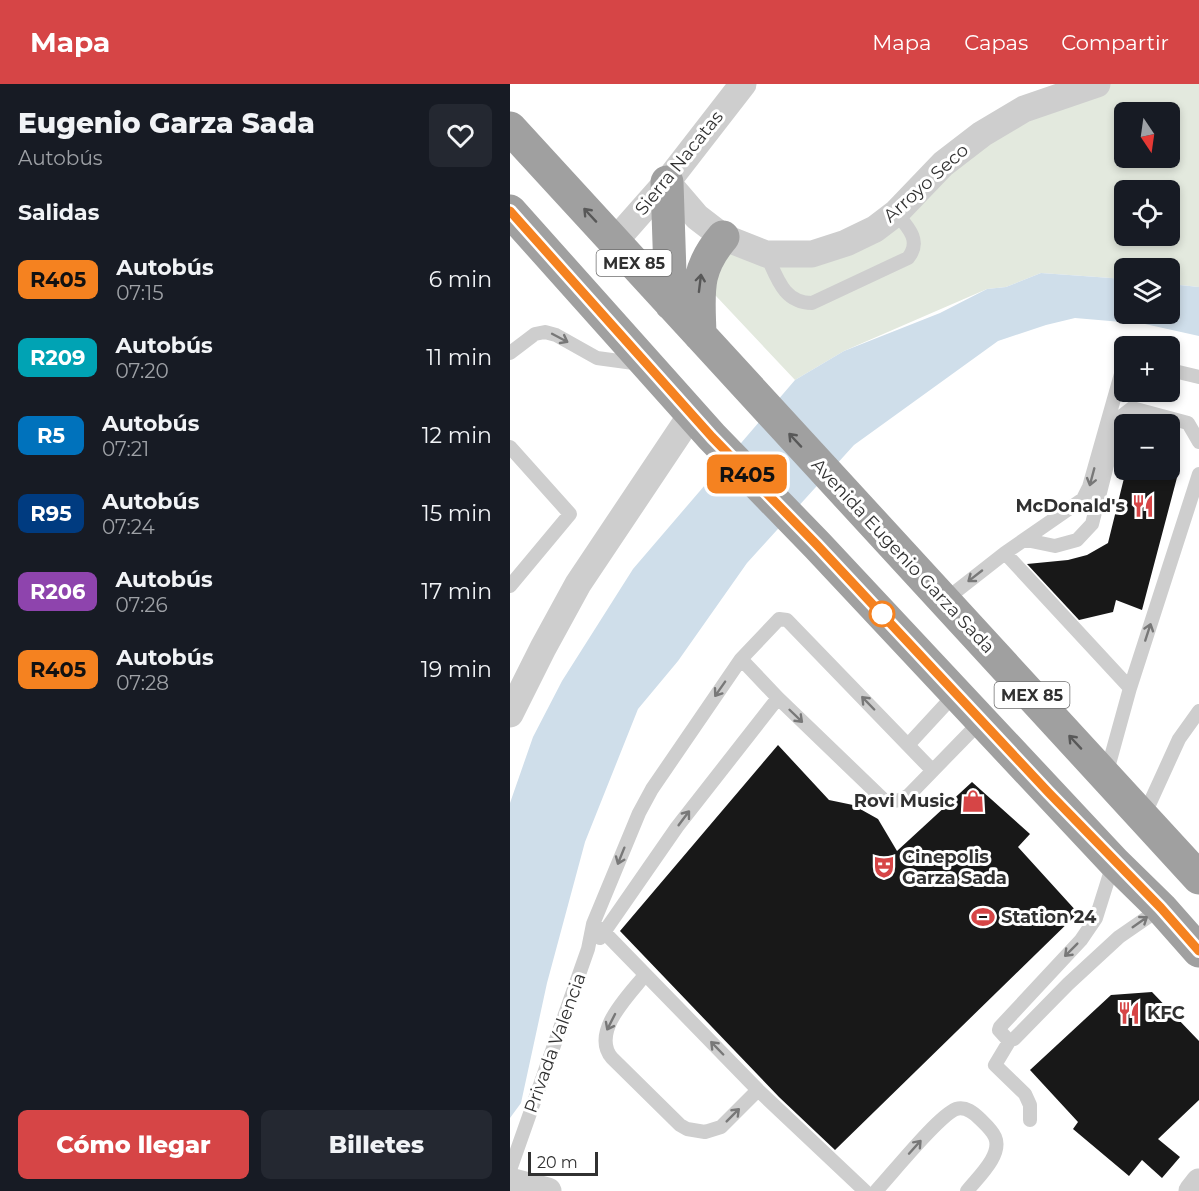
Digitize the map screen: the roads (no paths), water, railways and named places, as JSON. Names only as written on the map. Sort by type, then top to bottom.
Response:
[{"type":"highway","name":"Avenida Eugenio Garza Sada","points":[[510,128],[1199,878]]},
{"type":"highway","points":[[666,182],[671,304]]},
{"type":"highway","name":"MEX 85","points":[[510,212],[702,426],[1161,908],[1199,951]]},
{"type":"highway","points":[[700,335],[701,270],[712,249],[723,237]]},
{"type":"street","name":"Sierra Nacatas","points":[[614,242],[666,182],[743,84]]},
{"type":"street","name":"Arroyo Seco","points":[[666,182],[697,217],[723,237],[766,254],[812,254],[846,243],[875,229],[896,213],[944,164],[982,134],[1024,109],[1097,84]]},
{"type":"street","points":[[510,714],[578,584],[702,426]]},
{"type":"street","points":[[510,1181],[548,1191]]},
{"type":"street","points":[[1192,1191],[1199,1182]]},
{"type":"lane","points":[[766,254],[789,298],[800,303],[812,303],[908,258],[913,251],[914,242],[911,230],[896,213]]},
{"type":"lane","points":[[510,353],[535,334],[545,332],[556,335],[597,358],[646,364]]},
{"type":"lane","points":[[1180,372],[1199,377]]},
{"type":"lane","points":[[945,600],[1005,553],[1083,499],[1114,398]]},
{"type":"lane","points":[[1026,540],[1055,546],[1077,540],[1092,524],[1119,418],[1132,408],[1188,423],[1199,442]]},
{"type":"lane","points":[[510,447],[570,514],[510,586]]},
{"type":"lane","points":[[1106,776],[1130,688],[1199,474]]},
{"type":"lane","points":[[1005,553],[1130,688]]},
{"type":"lane","name":"Privada Valencia","points":[[510,1170],[588,949],[593,924],[639,813],[652,789],[741,659],[779,620],[784,618],[908,745]]},
{"type":"lane","points":[[741,659],[886,802],[900,800],[909,795],[982,720]]},
{"type":"lane","points":[[932,770],[908,745],[956,693]]},
{"type":"lane","points":[[588,949],[592,948],[605,933],[677,827],[778,698]]},
{"type":"lane","points":[[1143,818],[1179,739],[1199,711]]},
{"type":"lane","points":[[1010,1040],[1006,1040],[1000,1033],[1000,1027],[1081,940],[1096,918],[1114,861]]},
{"type":"lane","points":[[1030,1120],[1030,1105],[1024,1094],[995,1065],[1010,1040],[1119,937],[1161,908]]},
{"type":"lane","points":[[593,924],[605,933],[758,1090],[865,1191]]},
{"type":"lane","points":[[645,975],[609,1024],[606,1041],[612,1058],[680,1125],[697,1132],[714,1131],[721,1127],[758,1090]]},
{"type":"lane","points":[[876,1191],[936,1124],[959,1108],[974,1112],[992,1132],[996,1143],[995,1155],[967,1191]]},
{"type":"water","points":[[1041,273],[1114,278],[1114,321],[1075,318],[998,341],[854,445],[747,563],[678,661],[638,709],[585,842],[547,983],[521,1103],[510,1118],[510,803],[533,737],[562,681],[633,569],[795,380],[844,351],[940,313],[987,289],[1006,287]]},
{"type":"water","points":[[1180,285],[1199,287],[1199,336],[1145,324],[1180,324]]},
{"type":"place","name":"McDonald's","points":[[1143,506]]},
{"type":"place","name":"Rovi Music","points":[[973,801]]},
{"type":"place","name":"Cinepolis Garza Sada","points":[[884,867]]},
{"type":"place","name":"Station 24","points":[[983,917]]},
{"type":"place","name":"KFC","points":[[1129,1013]]}]
